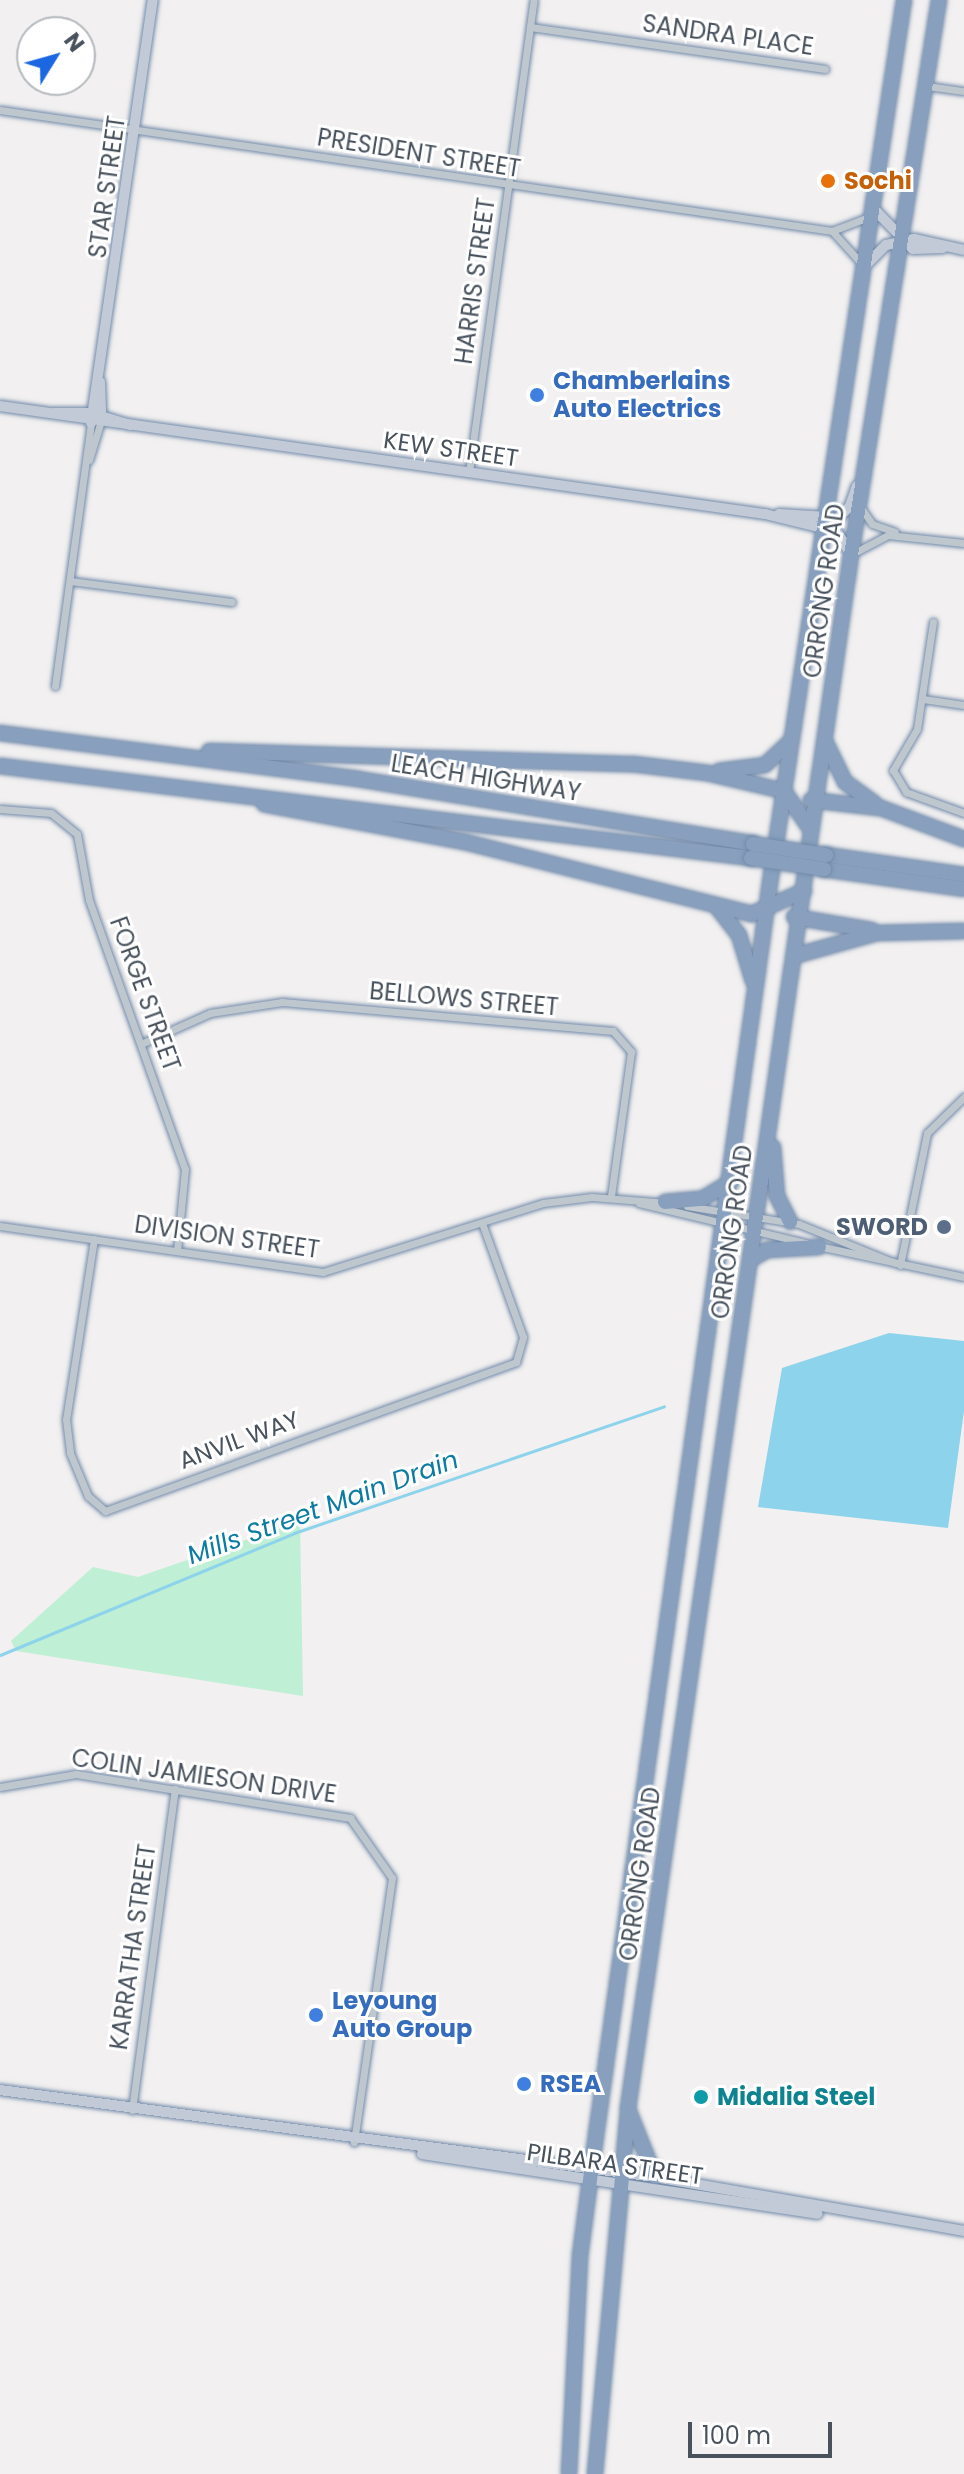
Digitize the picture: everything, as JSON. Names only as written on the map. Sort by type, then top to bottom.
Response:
[{"type":"highway","name":"ORRONG ROAD","points":[[569,2474],[591,2175],[732,1181],[765,914],[791,741],[830,524],[904,0]]},
{"type":"highway","name":"ORRONG ROAD","points":[[595,2474],[618,2178],[851,555],[904,242],[939,0]]},
{"type":"highway","name":"LEACH HIGHWAY","points":[[0,733],[129,747],[825,862],[964,889]]},
{"type":"highway","points":[[707,773],[765,765],[791,741]]},
{"type":"highway","points":[[825,741],[845,782],[881,808]]},
{"type":"highway","points":[[129,747],[633,764],[707,773],[784,791],[799,803],[812,833]]},
{"type":"highway","points":[[0,757],[56,768]]},
{"type":"highway","points":[[0,766],[56,768]]},
{"type":"highway","name":"LEACH HIGHWAY","points":[[56,768],[165,784],[752,851]]},
{"type":"highway","points":[[165,784],[465,842],[717,907],[765,914],[804,891]]},
{"type":"highway","points":[[778,827],[799,803],[817,799],[881,808],[964,839]]},
{"type":"highway","name":"LEACH HIGHWAY","points":[[825,862],[964,875]]},
{"type":"highway","points":[[770,883],[781,907],[800,920],[895,932],[964,931]]},
{"type":"highway","points":[[717,907],[739,935],[755,986]]},
{"type":"highway","points":[[794,956],[895,932]]},
{"type":"highway","points":[[772,1106],[777,1196],[790,1222]]},
{"type":"highway","points":[[665,1202],[702,1199],[732,1181]]},
{"type":"highway","points":[[750,1260],[767,1250],[819,1247]]},
{"type":"highway","points":[[628,2108],[655,2177]]},
{"type":"street","name":"STAR STREET","points":[[55,686],[96,418],[153,0]]},
{"type":"street","name":"HARRIS STREET","points":[[469,472],[534,0]]},
{"type":"street","name":"SANDRA PLACE","points":[[530,27],[825,69]]},
{"type":"street","points":[[927,86],[964,91]]},
{"type":"street","name":"PRESIDENT STREET","points":[[0,110],[507,187],[832,231],[860,224],[875,210]]},
{"type":"street","points":[[875,210],[904,242]]},
{"type":"street","points":[[832,231],[864,267],[886,245],[904,242],[964,250]]},
{"type":"street","name":"KEW STREET","points":[[0,406],[830,524]]},
{"type":"street","points":[[874,414],[855,492],[830,524],[851,555],[879,537],[900,534]]},
{"type":"street","points":[[859,505],[872,524],[900,534],[964,543]]},
{"type":"street","points":[[70,581],[232,602]]},
{"type":"street","points":[[933,622],[923,699],[913,739],[893,770],[906,792],[964,813]]},
{"type":"street","points":[[923,699],[964,705]]},
{"type":"street","name":"FORGE STREET","points":[[0,809],[51,813],[77,834],[89,900],[143,1043],[185,1169],[177,1250]]},
{"type":"street","name":"BELLOWS STREET","points":[[143,1043],[210,1013],[282,1002],[613,1031],[631,1052],[611,1197]]},
{"type":"street","points":[[898,1264],[927,1133],[964,1097]]},
{"type":"street","name":"DIVISION STREET","points":[[0,1226],[323,1272],[543,1203],[611,1197],[726,1219]]},
{"type":"street","name":"DIVISION STREET","points":[[630,1200],[665,1202],[726,1219]]},
{"type":"street","points":[[726,1219],[790,1222],[898,1264]]},
{"type":"street","points":[[726,1219],[756,1222],[819,1247],[964,1277]]},
{"type":"street","name":"ANVIL WAY","points":[[94,1239],[66,1419],[70,1453],[88,1496],[105,1511],[516,1362],[523,1337],[482,1223]]},
{"type":"street","name":"COLIN JAMIESON DRIVE","points":[[0,1787],[76,1774],[332,1811],[350,1818],[389,1863],[354,2142]]},
{"type":"street","name":"KARRATHA STREET","points":[[132,2110],[175,1789]]},
{"type":"street","name":"PILBARA STREET","points":[[0,2090],[964,2231]]},
{"type":"street","name":"PILBARA STREET","points":[[618,2178],[655,2177],[823,2212]]},
{"type":"green space","points":[[300,1521],[303,1696],[16,1651],[11,1641],[93,1567],[138,1577]]},
{"type":"water","points":[[889,1333],[964,1341],[964,1411],[948,1528],[758,1507],[782,1368]]},
{"type":"waterway","name":"Mills Street Main Drain","points":[[0,1655],[294,1533],[664,1406]]},
{"type":"place","name":"Sochi","points":[[828,181]]},
{"type":"place","name":"Chamberlains Auto Electrics","points":[[537,395]]},
{"type":"place","name":"SWORD","points":[[944,1227]]},
{"type":"place","name":"Leyoung Auto Group","points":[[316,2015]]},
{"type":"place","name":"RSEA","points":[[524,2084]]},
{"type":"place","name":"Midalia Steel","points":[[701,2097]]}]
